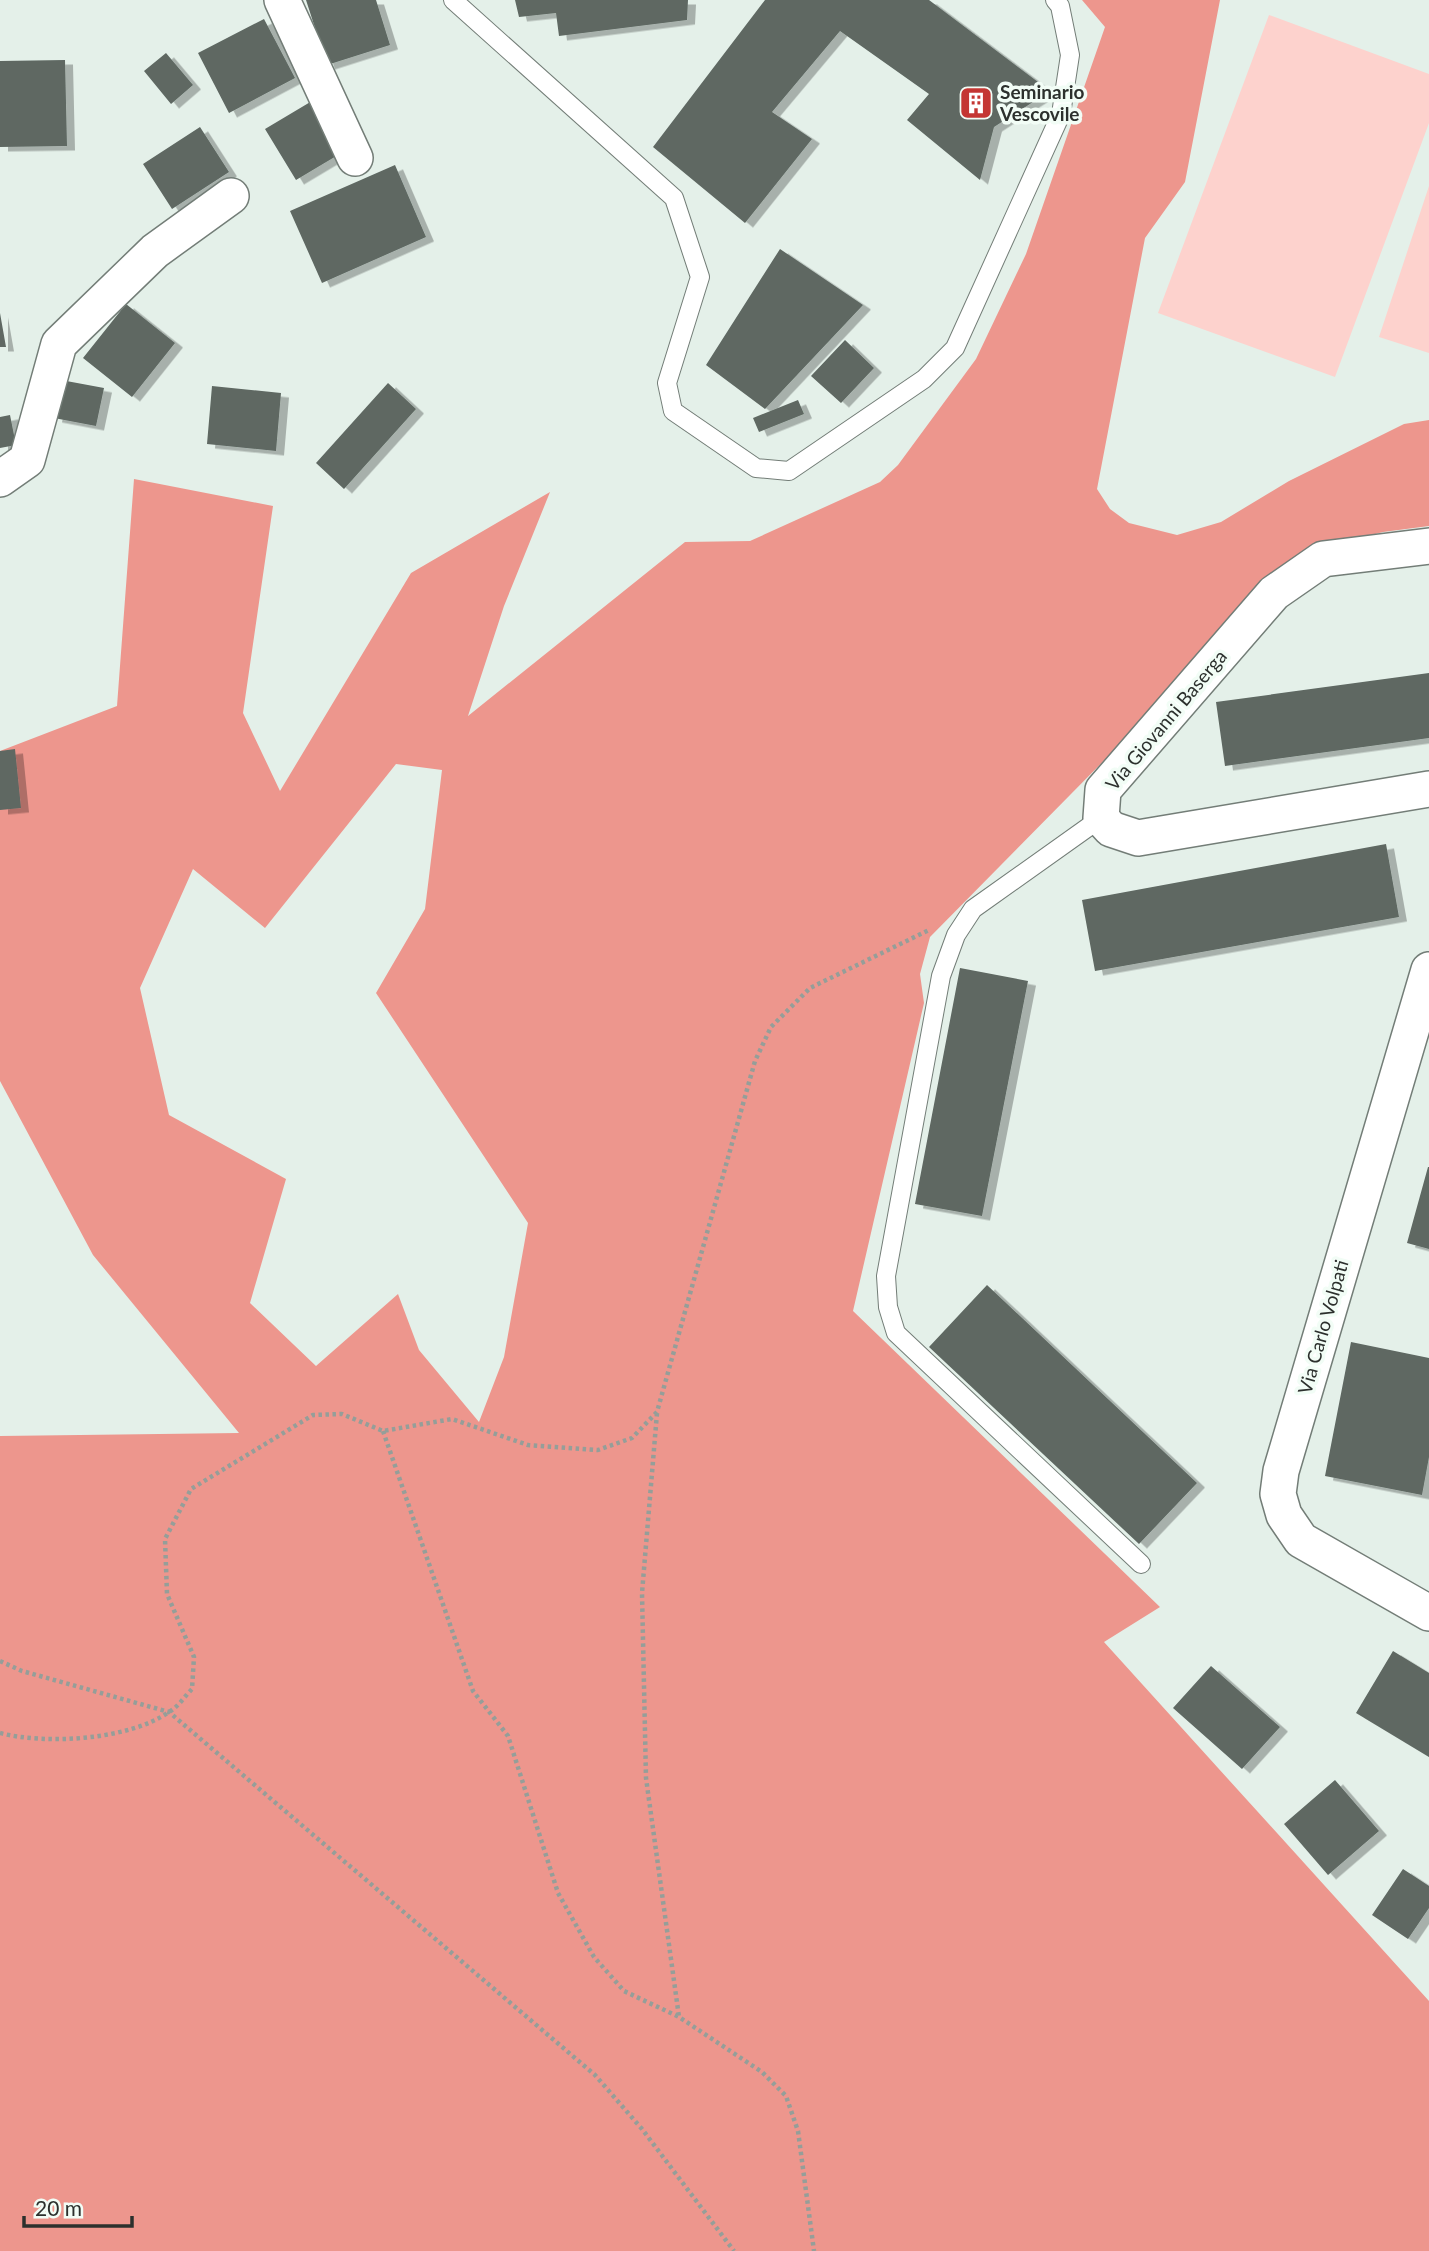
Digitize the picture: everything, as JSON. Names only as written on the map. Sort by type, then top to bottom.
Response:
[{"type":"street","points":[[282,0],[355,158]]},
{"type":"street","points":[[0,479],[27,460],[59,344],[155,251],[231,196]]},
{"type":"street","name":"Via Giovanni Baserga","points":[[1101,818],[1103,790],[1274,593],[1324,559],[1429,547]]},
{"type":"street","points":[[1101,818],[1111,829],[1138,838],[1429,789]]},
{"type":"street","name":"Via Carlo Volpati","points":[[1429,970],[1281,1471],[1278,1494],[1284,1516],[1301,1540],[1429,1613]]},
{"type":"lane","points":[[453,0],[674,198],[700,276],[667,383],[673,411],[756,468],[789,471],[924,379],[956,348],[1061,114],[1070,55],[1060,6],[1055,0]]},
{"type":"lane","points":[[1101,818],[973,909],[956,934],[941,976],[886,1276],[888,1307],[896,1333],[1141,1564]]},
{"type":"path","points":[[679,2017],[646,1778],[642,1593],[657,1412],[755,1061],[771,1027],[810,988],[973,909]]},
{"type":"path","points":[[0,1733],[24,1740],[119,1734],[169,1712],[192,1689],[194,1657],[167,1594],[165,1539],[191,1489],[313,1415],[342,1414],[383,1431],[452,1419],[528,1445],[598,1450],[632,1438],[657,1412]]},
{"type":"path","points":[[383,1431],[473,1691],[508,1736],[558,1894],[594,1956],[624,1991],[679,2017],[762,2072],[786,2096],[798,2131],[814,2251]]},
{"type":"path","points":[[0,1661],[22,1671],[169,1712],[595,2075],[642,2129],[734,2251]]},
{"type":"shaded area","points":[[1082,0],[1220,0],[1185,182],[1145,238],[1097,489],[1110,509],[1129,523],[1177,535],[1221,522],[1289,481],[1404,424],[1429,420],[1429,526],[1383,532],[1329,546],[1284,578],[930,937],[920,974],[924,1003],[853,1311],[1160,1607],[1104,1642],[1429,2001],[1429,2251],[0,2251],[0,1436],[239,1433],[93,1255],[0,1081],[0,751],[117,706],[134,479],[273,506],[243,713],[280,791],[411,573],[550,492],[504,606],[468,716],[685,542],[750,541],[880,482],[898,465],[976,359],[1026,254],[1105,27]],"holes":[[[396,764],[442,770],[425,909],[376,993],[528,1223],[504,1357],[479,1422],[419,1350],[398,1294],[316,1366],[250,1303],[286,1179],[169,1115],[140,988],[193,869],[265,928]]]},
{"type":"shaded area","points":[[1269,15],[1429,74],[1429,123],[1335,377],[1158,313]]},
{"type":"shaded area","points":[[1429,186],[1429,353],[1379,337]]},
{"type":"building","points":[[306,0],[376,0],[390,45],[327,65]]},
{"type":"building","points":[[515,0],[688,0],[687,20],[559,36],[556,13],[519,17]]},
{"type":"building","name":"Seminario Vescovile","points":[[765,0],[929,0],[1050,91],[994,127],[980,180],[907,120],[929,94],[840,31],[772,112],[812,139],[745,223],[653,147]]},
{"type":"building","points":[[264,19],[295,78],[229,113],[198,53]]},
{"type":"building","points":[[166,53],[193,85],[171,104],[144,71]]},
{"type":"building","points":[[65,60],[67,146],[0,147],[0,61]]},
{"type":"building","points":[[312,101],[343,152],[296,180],[265,129]]},
{"type":"building","points":[[200,127],[229,172],[172,209],[143,164]]},
{"type":"building","points":[[395,165],[426,237],[322,283],[290,211]]},
{"type":"building","points":[[780,249],[863,305],[765,409],[706,365]]},
{"type":"building","points":[[126,304],[175,343],[132,397],[83,358]]},
{"type":"building","points":[[0,313],[6,347],[0,347]]},
{"type":"building","points":[[845,340],[874,368],[841,403],[811,376]]},
{"type":"building","points":[[61,380],[104,388],[96,426],[54,418]]},
{"type":"building","points":[[388,383],[416,409],[344,489],[316,463]]},
{"type":"building","points":[[212,386],[281,393],[276,451],[207,444]]},
{"type":"building","points":[[798,400],[804,414],[759,432],[753,418]]},
{"type":"building","points":[[10,415],[16,445],[0,448],[0,417]]},
{"type":"building","points":[[1429,673],[1429,738],[1225,766],[1216,702]]},
{"type":"building","points":[[15,749],[21,808],[0,810],[0,751]]},
{"type":"building","points":[[1386,844],[1399,917],[1095,971],[1082,900]]},
{"type":"building","points":[[960,968],[1028,981],[982,1216],[915,1204]]},
{"type":"building","points":[[1429,1167],[1429,1249],[1407,1243]]},
{"type":"building","points":[[987,1285],[1197,1483],[1139,1544],[929,1347]]},
{"type":"building","points":[[1351,1342],[1429,1358],[1429,1457],[1422,1495],[1325,1476]]},
{"type":"building","points":[[1393,1651],[1429,1673],[1429,1757],[1356,1713]]},
{"type":"building","points":[[1211,1666],[1280,1727],[1242,1769],[1173,1708]]},
{"type":"building","points":[[1335,1780],[1379,1831],[1328,1875],[1284,1824]]},
{"type":"building","points":[[1403,1869],[1429,1886],[1429,1908],[1408,1939],[1372,1915]]},
{"type":"place","name":"Seminario Vescovile","points":[[976,103]]}]
